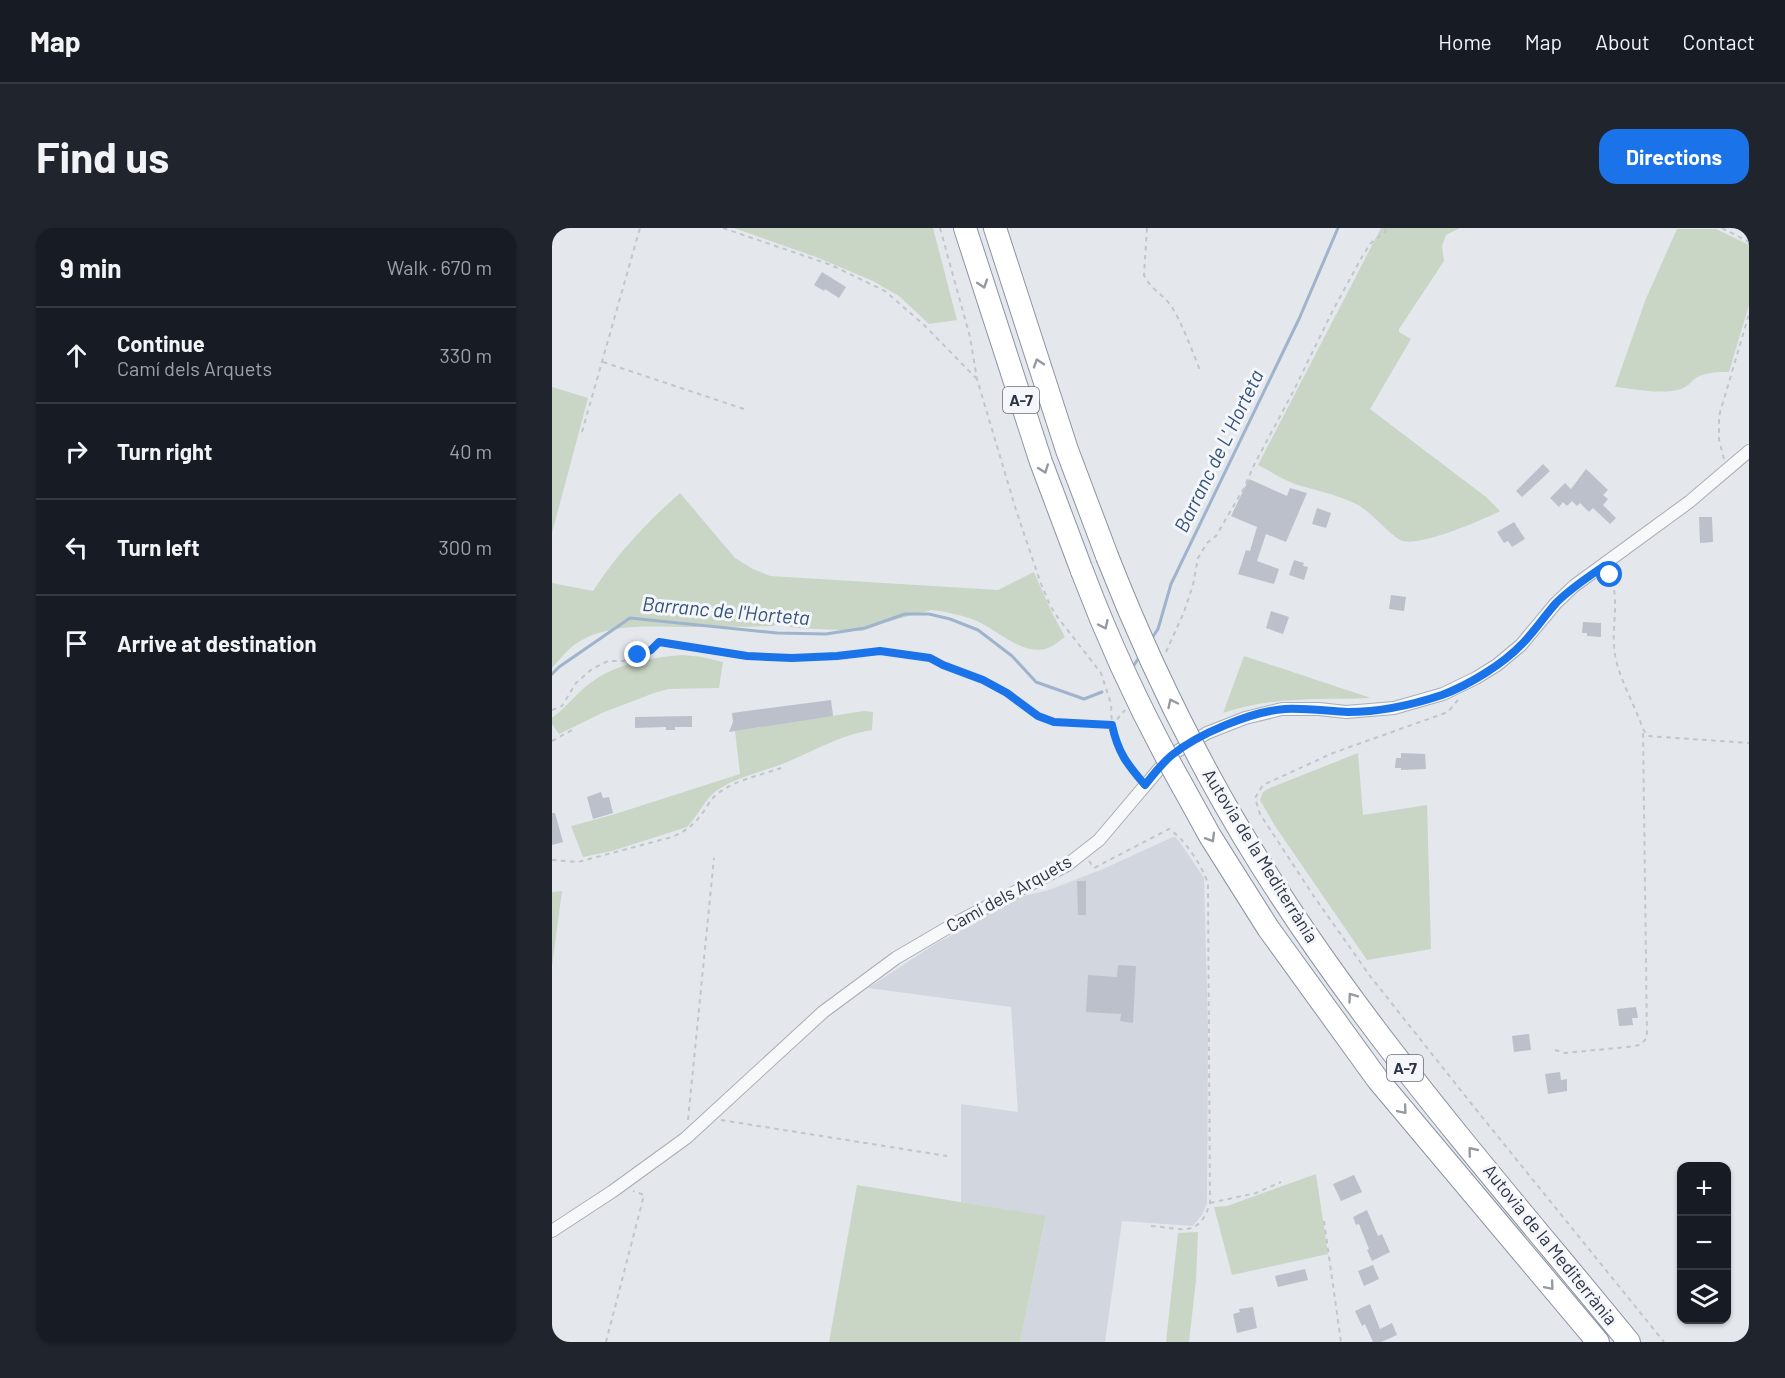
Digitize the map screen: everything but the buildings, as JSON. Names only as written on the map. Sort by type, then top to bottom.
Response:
[{"type":"highway","name":"Autovia de la Mediterrània","points":[[965,228],[1041,462],[1082,571],[1159,744],[1182,787],[1268,928],[1378,1080],[1598,1342]]},
{"type":"highway","name":"Autovia de la Mediterrània","points":[[995,228],[1067,450],[1119,588],[1178,716],[1229,813],[1306,933],[1400,1062],[1629,1342]]},
{"type":"street","name":"Camí dels Arquets","points":[[552,1232],[624,1184],[686,1138],[824,1012],[888,963],[954,924],[1067,865],[1084,852],[1099,840],[1172,755],[1207,733],[1245,718],[1282,709],[1346,712],[1394,708],[1443,694],[1476,678],[1497,665],[1521,645],[1556,603],[1574,586],[1689,502],[1749,451]]},
{"type":"path","points":[[582,432],[640,228]]},
{"type":"path","points":[[723,228],[831,266],[885,291],[924,325],[977,379]]},
{"type":"path","points":[[940,228],[970,337],[977,379],[1040,581],[1055,614],[1101,673],[1111,704],[1116,744],[1128,765],[1145,785]]},
{"type":"path","points":[[1147,228],[1144,275],[1147,282],[1170,304],[1186,335],[1201,373]]},
{"type":"path","points":[[1164,655],[1170,647],[1184,612],[1193,585],[1198,558],[1216,536],[1244,488],[1363,255],[1371,243],[1385,232],[1386,228]]},
{"type":"path","points":[[1722,228],[1749,242]]},
{"type":"path","points":[[1727,469],[1719,440],[1719,416],[1749,314]]},
{"type":"path","points":[[603,362],[747,410]]},
{"type":"path","points":[[1604,566],[1615,590],[1616,610],[1613,631],[1616,660],[1643,729],[1648,736],[1749,743]]},
{"type":"path","points":[[552,710],[562,706],[576,683],[592,669],[608,662],[624,661],[651,650],[659,642],[747,656],[792,658],[880,651],[930,658],[983,680],[1007,693],[1038,716],[1054,722],[1112,725]]},
{"type":"path","points":[[1476,678],[1448,712],[1333,753],[1263,785],[1255,798],[1260,814],[1370,976],[1664,1342]]},
{"type":"path","points":[[1112,725],[1128,706]]},
{"type":"path","points":[[1555,1050],[1565,1053],[1627,1047],[1640,1045],[1647,1038],[1643,729]]},
{"type":"path","points":[[552,741],[572,730]]},
{"type":"path","points":[[552,860],[578,862],[672,837],[686,831],[695,823],[711,800],[722,791],[737,783],[780,768]]},
{"type":"path","points":[[1084,852],[1094,868],[1169,829],[1177,834],[1206,877],[1208,884],[1210,1203],[1204,1220],[1192,1229],[1151,1226]]},
{"type":"path","points":[[686,1138],[714,858]]},
{"type":"path","points":[[707,1118],[947,1156]]},
{"type":"path","points":[[1210,1203],[1256,1192],[1281,1182]]},
{"type":"path","points":[[606,1342],[644,1195],[624,1184]]},
{"type":"path","points":[[1324,1221],[1341,1342]]},
{"type":"shaded area","points":[[1173,837],[1179,841],[1204,878],[1208,1032],[1207,1203],[1202,1215],[1193,1226],[1122,1221],[1105,1342],[1020,1342],[1046,1217],[961,1202],[961,1104],[1018,1112],[1011,1007],[868,988],[932,946],[1020,897],[1049,890],[1103,869]]},
{"type":"green space","points":[[734,228],[933,228],[957,320],[929,324],[899,296],[873,281],[816,257]]},
{"type":"green space","points":[[1381,228],[1460,228],[1446,235],[1442,246],[1444,261],[1399,329],[1399,332],[1411,339],[1370,409],[1486,497],[1500,511],[1479,521],[1420,541],[1400,540],[1359,505],[1295,484],[1258,465]]},
{"type":"green space","points":[[1677,229],[1716,229],[1749,245],[1749,305],[1729,372],[1704,375],[1683,388],[1673,391],[1615,387],[1645,301]]},
{"type":"green space","points":[[552,387],[588,398],[552,533]]},
{"type":"green space","points":[[680,493],[735,558],[770,576],[998,590],[1034,572],[1065,637],[1045,649],[1026,648],[972,619],[931,610],[862,631],[796,628],[786,626],[781,622],[773,626],[640,627],[610,630],[582,640],[552,668],[552,583],[593,591],[633,539]]},
{"type":"green space","points":[[683,655],[723,662],[719,688],[668,689],[654,693],[602,713],[559,734],[552,724],[552,718],[583,689],[605,674],[643,660]]},
{"type":"green space","points":[[1244,656],[1371,698],[1278,701],[1223,713]]},
{"type":"green space","points":[[864,711],[873,712],[872,730],[842,738],[725,786],[704,803],[687,827],[612,851],[583,857],[571,826],[740,774],[735,731]]},
{"type":"green space","points":[[1358,753],[1363,815],[1427,805],[1431,949],[1367,960],[1275,826],[1260,800],[1263,792],[1270,788]]},
{"type":"green space","points":[[562,891],[552,966],[552,892]]},
{"type":"green space","points":[[1316,1174],[1328,1254],[1232,1275],[1214,1207],[1227,1206]]},
{"type":"green space","points":[[857,1185],[1046,1216],[1020,1342],[829,1342]]},
{"type":"green space","points":[[1198,1232],[1196,1280],[1189,1342],[1166,1342],[1178,1233]]},
{"type":"waterway","name":"Barranc de L' Horteta","points":[[1152,638],[1158,629],[1171,584],[1299,319],[1338,228]]},
{"type":"waterway","name":"Barranc de l'Horteta","points":[[552,674],[630,618],[777,633],[826,634],[865,628],[905,614],[929,614],[978,630],[1012,656],[1036,682],[1084,699],[1102,692]]},
{"type":"waterway","name":"Barranc de L' Horteta","points":[[1132,668],[1140,656]]},
{"type":"route","points":[[638,655],[651,650],[659,642],[747,656],[792,658],[880,651],[930,658],[983,680],[1007,693],[1038,716],[1054,722],[1112,725],[1116,744],[1128,765],[1145,785],[1172,755],[1207,733],[1245,718],[1282,709],[1346,712],[1394,708],[1443,694],[1497,665],[1521,645],[1556,603],[1574,586],[1604,566],[1610,575]]}]
